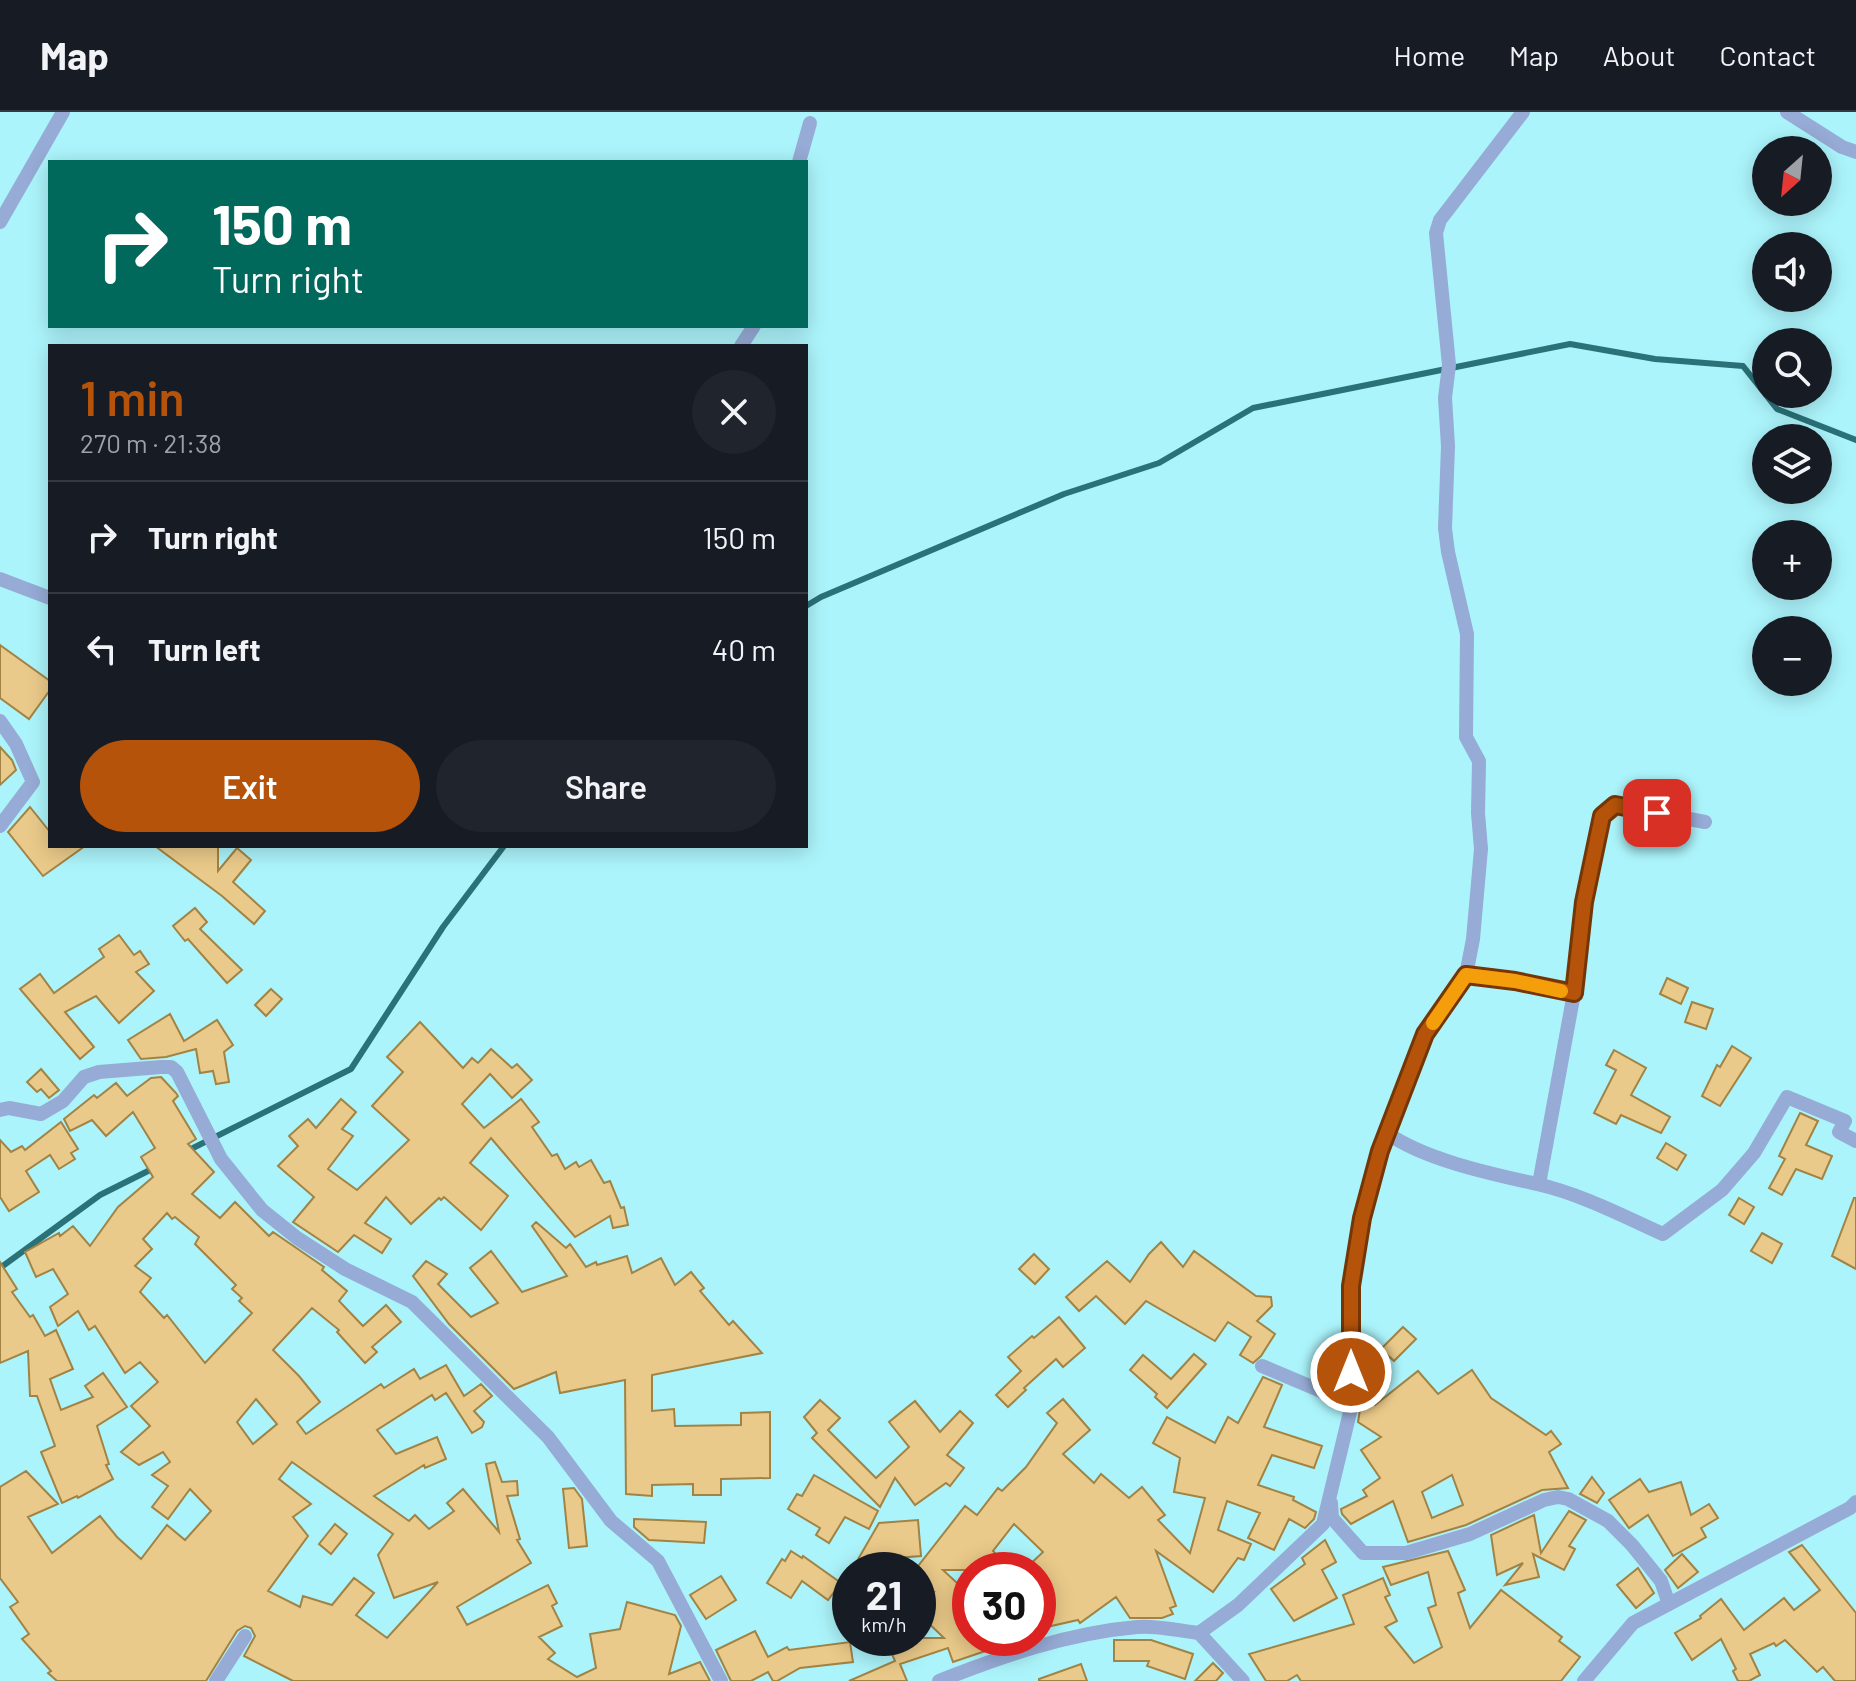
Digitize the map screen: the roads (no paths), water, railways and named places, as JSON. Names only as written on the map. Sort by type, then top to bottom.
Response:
[{"type":"street","points":[[0,222],[63,112]]},
{"type":"street","points":[[939,1681],[995,1659],[1057,1640],[1140,1627],[1199,1633],[1238,1605],[1323,1524],[1352,1404],[1351,1286],[1362,1218],[1380,1151],[1425,1034],[1466,975],[1473,939],[1481,849],[1479,761],[1466,737],[1467,634],[1445,528],[1448,446],[1445,398],[1449,365],[1436,233],[1440,220],[1523,112]]},
{"type":"street","points":[[1787,112],[1842,147],[1856,152]]},
{"type":"street","points":[[800,160],[810,123]]},
{"type":"street","points":[[0,579],[48,597]]},
{"type":"street","points":[[0,721],[16,744],[33,782],[0,826]]},
{"type":"street","points":[[1539,1184],[1574,993],[1584,902],[1602,816],[1615,805],[1705,822]]},
{"type":"street","points":[[1466,975],[1574,993]]},
{"type":"street","points":[[0,1110],[9,1108],[41,1114],[63,1101],[84,1077],[99,1072],[171,1067],[177,1072],[221,1159],[262,1210],[297,1238],[345,1269],[412,1302],[548,1437],[611,1521],[658,1561],[721,1681]]},
{"type":"street","points":[[1387,1133],[1405,1145],[1514,1180],[1539,1184],[1606,1208],[1663,1234],[1722,1190],[1754,1153],[1787,1097],[1845,1121],[1839,1132],[1856,1141]]},
{"type":"street","points":[[1262,1366],[1352,1404]]},
{"type":"street","points":[[1331,1498],[1332,1518],[1363,1553],[1406,1553],[1470,1534],[1544,1500],[1558,1497],[1568,1499],[1608,1521],[1632,1545],[1661,1581],[1669,1604]]},
{"type":"street","points":[[1584,1681],[1633,1623],[1850,1508],[1856,1502]]},
{"type":"street","points":[[1199,1633],[1243,1681]]},
{"type":"street","points":[[216,1681],[245,1636]]},
{"type":"waterway","points":[[808,605],[1064,494],[1159,463],[1253,408],[1570,344],[1655,359],[1743,366],[1777,409],[1856,440]]},
{"type":"waterway","points":[[185,1152],[351,1069],[443,927],[502,848]]},
{"type":"waterway","points":[[0,1268],[100,1195],[154,1168]]}]
